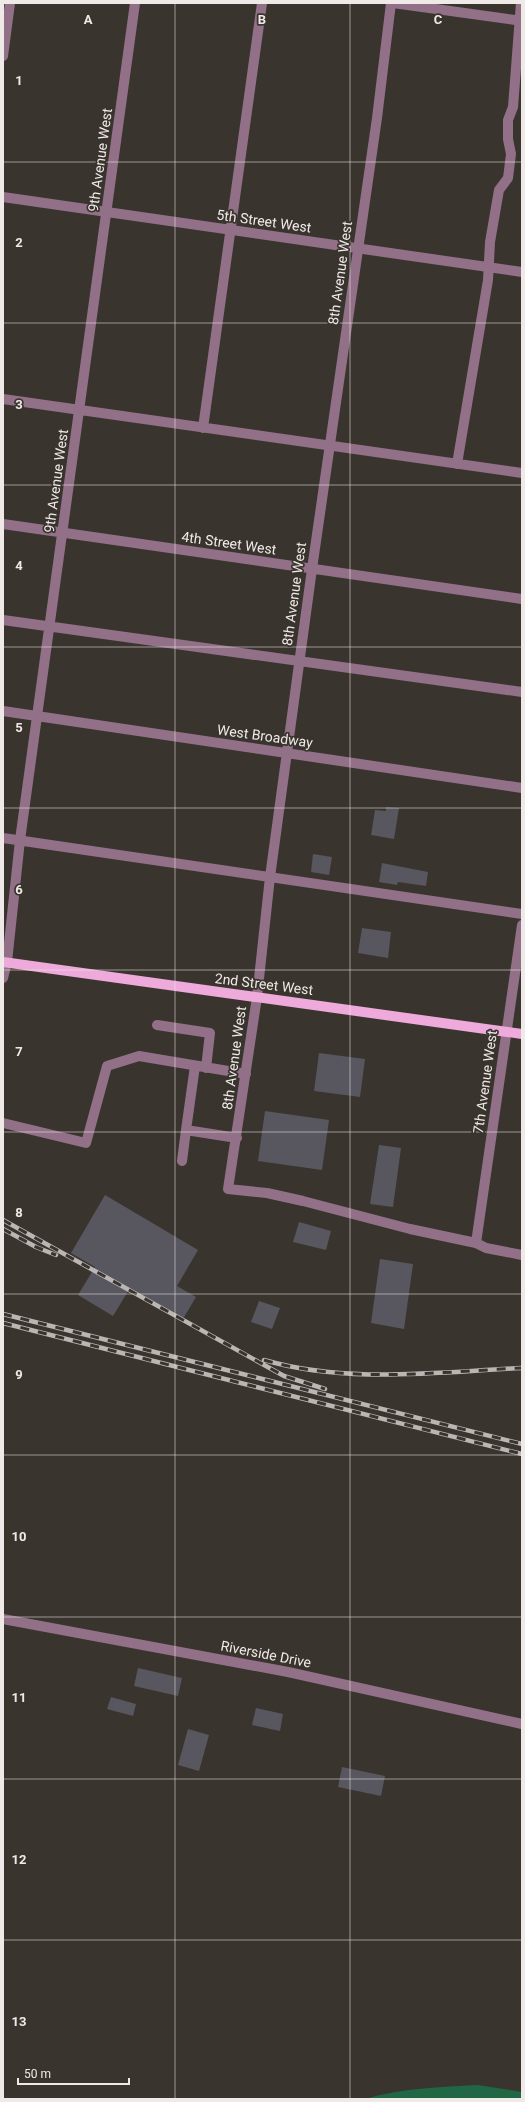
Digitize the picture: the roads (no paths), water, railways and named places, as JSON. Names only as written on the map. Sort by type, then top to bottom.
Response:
[{"type":"main road","name":"2nd Street West","points":[[5,962],[224,994],[257,997],[522,1034]]},
{"type":"street","points":[[3,56],[10,3]]},
{"type":"street","name":"9th Avenue West","points":[[3,978],[20,840],[136,3]]},
{"type":"street","points":[[203,428],[262,3]]},
{"type":"street","points":[[392,3],[521,21]]},
{"type":"street","name":"8th Avenue West","points":[[392,3],[299,660],[270,877],[257,997],[237,1138],[228,1189],[267,1193],[410,1229],[476,1243]]},
{"type":"street","points":[[458,464],[488,280],[490,242],[499,190],[508,178],[511,154],[508,139],[508,120],[513,107],[521,21],[521,3]]},
{"type":"street","name":"5th Street West","points":[[3,197],[522,272]]},
{"type":"street","points":[[3,399],[522,473]]},
{"type":"street","name":"4th Street West","points":[[3,524],[522,599]]},
{"type":"street","points":[[3,620],[522,692]]},
{"type":"street","name":"West Broadway","points":[[3,712],[522,788]]},
{"type":"street","points":[[3,838],[522,914]]},
{"type":"street","name":"7th Avenue West","points":[[476,1243],[522,925]]},
{"type":"street","points":[[157,1025],[210,1033],[206,1068]]},
{"type":"street","points":[[3,1123],[86,1143],[107,1066],[139,1056],[246,1074]]},
{"type":"street","points":[[182,1161],[195,1066]]},
{"type":"street","points":[[186,1130],[237,1138]]},
{"type":"street","points":[[476,1243],[486,1248],[522,1256]]},
{"type":"street","name":"Riverside Drive","points":[[3,1618],[288,1672],[522,1724]]},
{"type":"railway","points":[[3,1220],[284,1376],[325,1389]]},
{"type":"railway","points":[[3,1229],[36,1247],[56,1255]]},
{"type":"railway","points":[[3,1314],[522,1444]]},
{"type":"railway","points":[[3,1323],[522,1454]]},
{"type":"railway","points":[[264,1360],[327,1372],[359,1374],[424,1374],[522,1368]]}]
